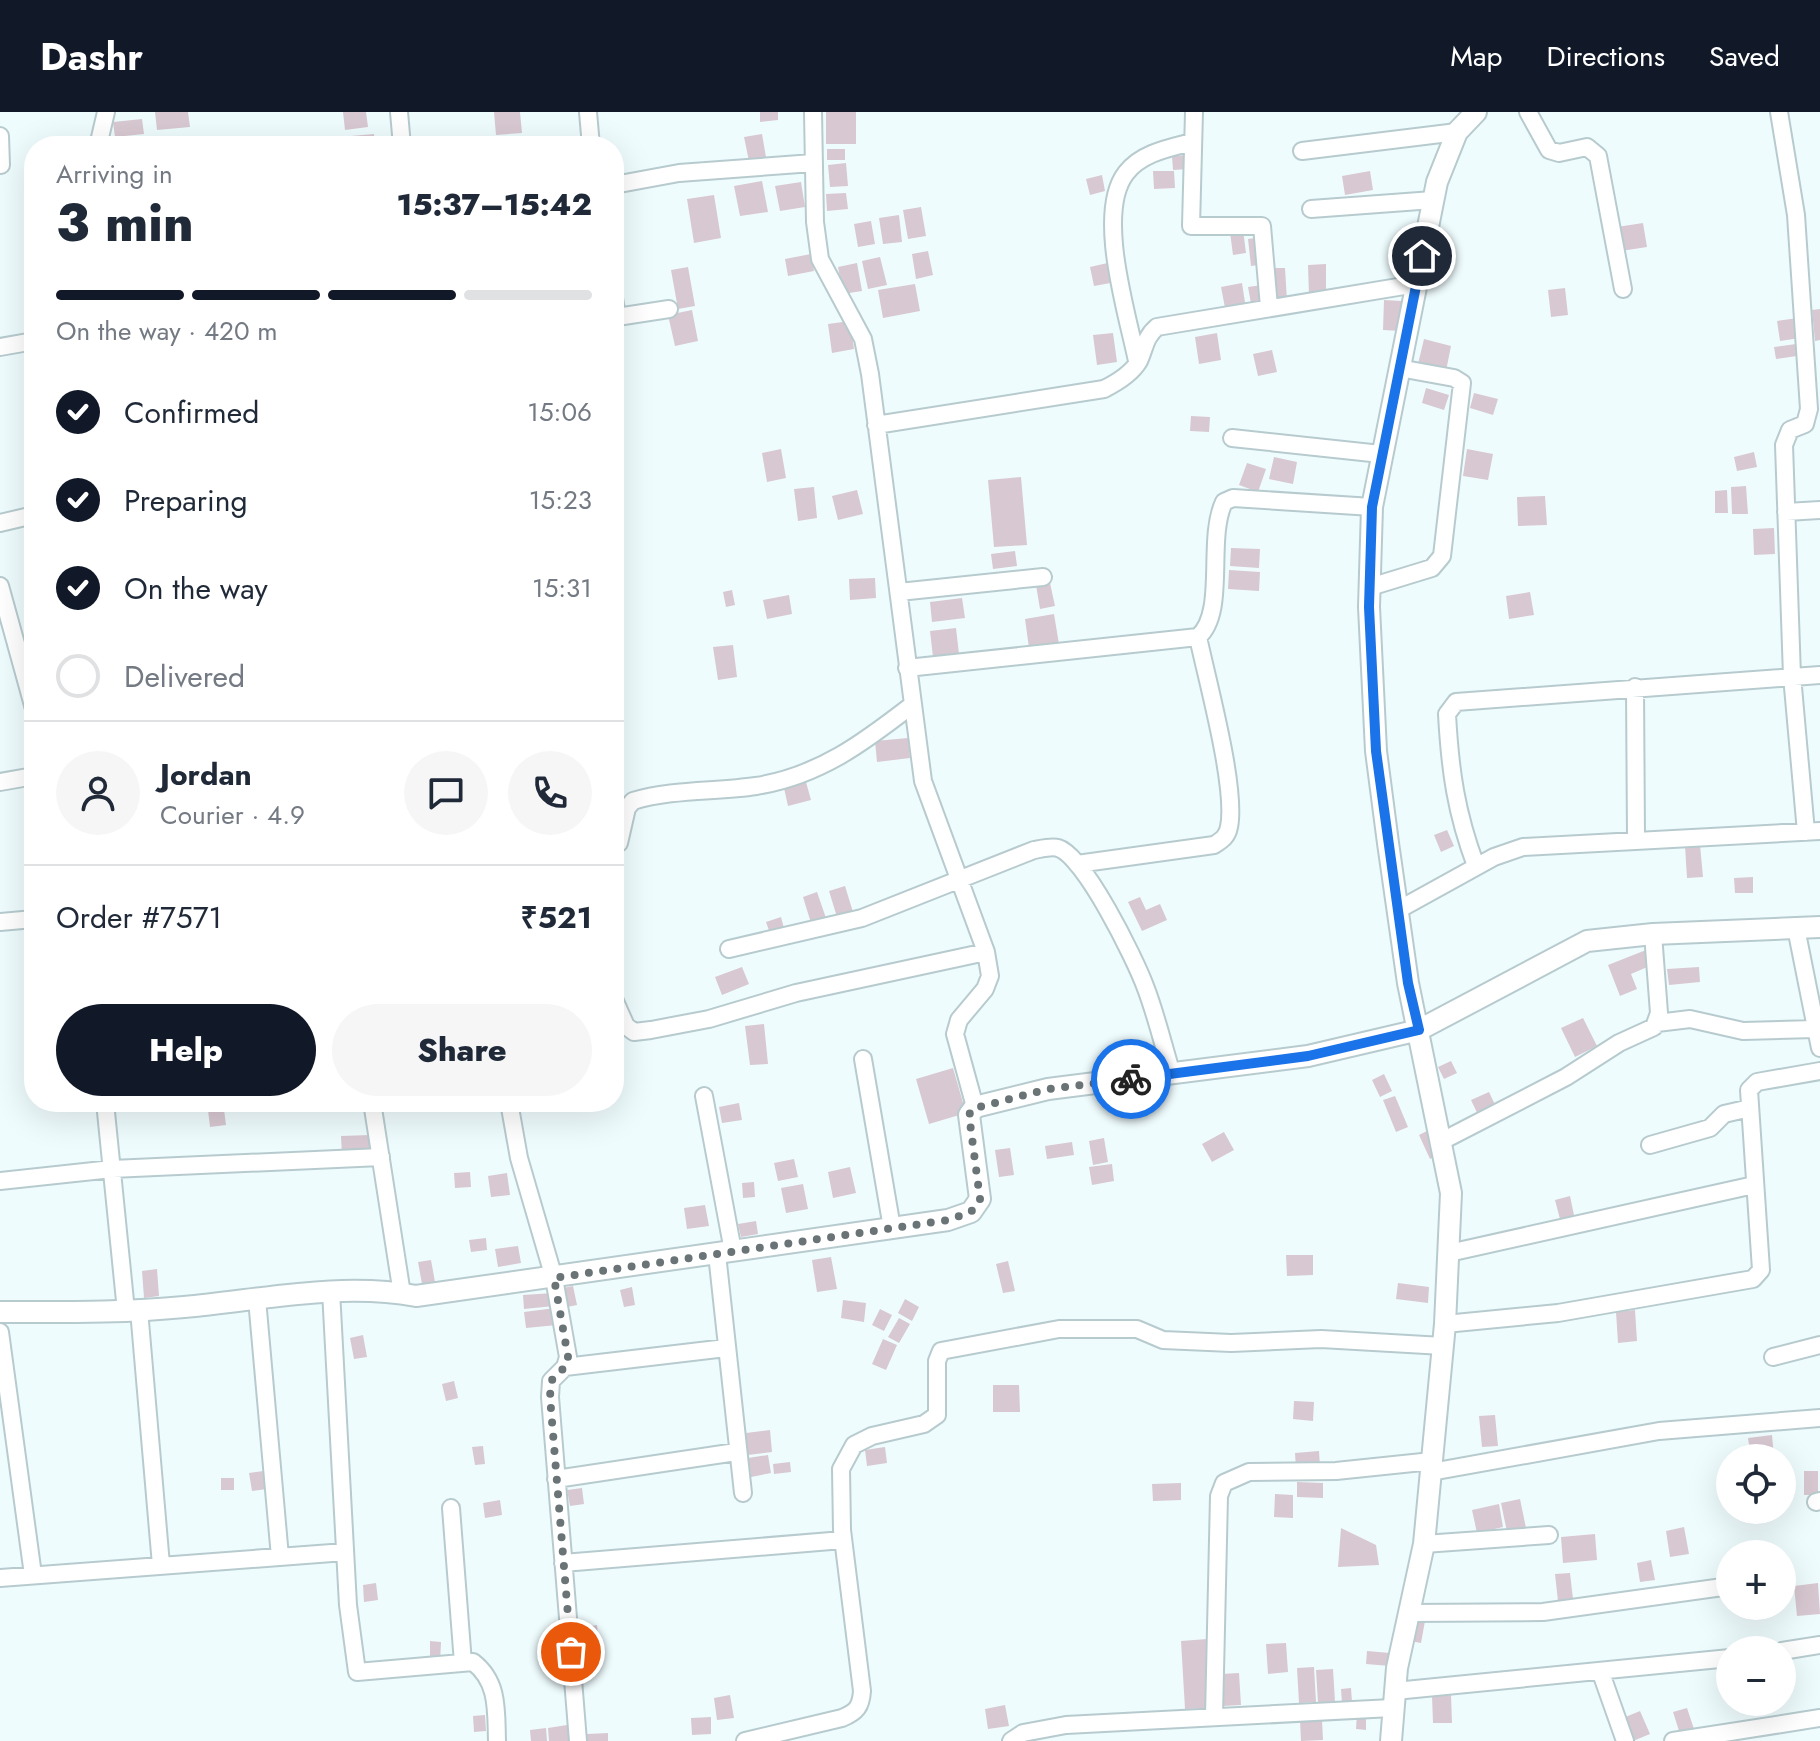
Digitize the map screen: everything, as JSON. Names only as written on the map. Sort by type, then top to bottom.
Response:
[{"type":"street","points":[[100,136],[106,112]]},
{"type":"street","points":[[399,112],[401,136]]},
{"type":"street","points":[[588,112],[590,136]]},
{"type":"street","points":[[813,112],[813,163],[820,259],[863,339],[923,781],[986,952],[990,976],[985,989],[959,1020],[955,1034],[975,1107]]},
{"type":"street","points":[[1194,112],[1191,226],[1262,226],[1269,307]]},
{"type":"street","points":[[1528,112],[1549,150],[1559,153],[1587,147],[1598,156],[1623,289]]},
{"type":"street","points":[[1398,910],[1476,866],[1523,847],[1636,838],[1813,831],[1792,676],[1785,439],[1790,430],[1805,424],[1809,409],[1796,215],[1779,112]]},
{"type":"street","points":[[1391,1741],[1393,1700],[1424,1544],[1445,1324],[1451,1193],[1398,910],[1376,751],[1370,587],[1372,507],[1433,200],[1457,132],[1472,113]]},
{"type":"street","points":[[1302,151],[1457,132]]},
{"type":"street","points":[[0,136],[1,165]]},
{"type":"street","points":[[1138,363],[1112,243],[1117,196],[1124,175],[1138,162],[1158,151],[1192,142]]},
{"type":"street","points":[[624,183],[679,173],[813,163]]},
{"type":"street","points":[[1311,209],[1433,200]]},
{"type":"street","points":[[876,425],[1104,389],[1138,363],[1145,340],[1157,327],[1416,284]]},
{"type":"street","points":[[624,316],[669,309]]},
{"type":"street","points":[[0,347],[24,343]]},
{"type":"street","points":[[1370,587],[1432,568],[1442,556],[1462,383],[1454,378],[1399,368]]},
{"type":"street","points":[[1232,438],[1381,454]]},
{"type":"street","points":[[907,668],[1198,637],[1207,629],[1212,613],[1214,553],[1224,502],[1233,498],[1372,507]]},
{"type":"street","points":[[1786,512],[1820,510]]},
{"type":"street","points":[[0,523],[24,517]]},
{"type":"street","points":[[899,592],[1043,577]]},
{"type":"street","points":[[0,586],[24,673]]},
{"type":"street","points":[[1077,864],[1214,845],[1225,838],[1229,826],[1229,795],[1198,637]]},
{"type":"street","points":[[1476,866],[1455,803],[1447,714],[1450,707],[1464,699],[1820,675]]},
{"type":"street","points":[[1635,687],[1636,838]]},
{"type":"street","points":[[624,821],[627,808],[633,801],[758,786],[809,773],[858,747],[912,705]]},
{"type":"street","points":[[0,782],[24,778]]},
{"type":"street","points":[[729,949],[862,918],[1034,850],[1057,847],[1088,878],[1140,975],[1172,1074]]},
{"type":"street","points":[[0,922],[24,920]]},
{"type":"street","points":[[0,1312],[133,1311],[331,1291],[385,1290],[416,1296],[948,1220],[975,1208],[980,1199],[969,1115],[975,1107],[1048,1089],[1308,1056],[1419,1030],[1587,941],[1653,934],[1820,927]]},
{"type":"street","points":[[1796,928],[1820,1048]]},
{"type":"street","points":[[1653,934],[1657,1023]]},
{"type":"street","points":[[624,1022],[634,1032],[709,1019],[796,993],[986,952]]},
{"type":"street","points":[[1441,1132],[1566,1077],[1657,1023],[1690,1019],[1743,1031],[1815,1029]]},
{"type":"street","points":[[863,1059],[892,1228]]},
{"type":"street","points":[[1445,1324],[1558,1313],[1745,1282],[1761,1270],[1749,1090],[1753,1083],[1820,1071]]},
{"type":"street","points":[[704,1096],[725,1253],[726,1348],[743,1493]]},
{"type":"street","points":[[1650,1145],[1710,1128],[1724,1114],[1750,1108]]},
{"type":"street","points":[[106,1112],[133,1311],[161,1565]]},
{"type":"street","points":[[374,1112],[402,1294]]},
{"type":"street","points":[[511,1112],[519,1158],[554,1278],[568,1357],[565,1367],[551,1381],[550,1397],[578,1741]]},
{"type":"street","points":[[0,1181],[112,1169],[381,1157]]},
{"type":"street","points":[[1449,1253],[1754,1185]]},
{"type":"street","points":[[331,1291],[345,1552],[357,1672],[473,1662],[488,1673],[495,1700],[497,1741]]},
{"type":"street","points":[[257,1299],[280,1557]]},
{"type":"street","points":[[745,1741],[764,1740],[842,1718],[854,1713],[861,1704],[862,1691],[843,1540],[841,1469],[854,1445],[872,1436],[924,1424],[937,1415],[937,1361],[941,1351],[1059,1329],[1137,1329],[1163,1340],[1231,1343],[1321,1339],[1443,1346]]},
{"type":"street","points":[[0,1332],[33,1575]]},
{"type":"street","points":[[1773,1357],[1820,1345]]},
{"type":"street","points":[[565,1367],[726,1348]]},
{"type":"street","points":[[1214,1716],[1219,1496],[1224,1483],[1249,1472],[1431,1466],[1659,1431],[1820,1418]]},
{"type":"street","points":[[556,1479],[736,1452]]},
{"type":"street","points":[[451,1508],[463,1663]]},
{"type":"street","points":[[1424,1544],[1549,1535]]},
{"type":"street","points":[[563,1563],[843,1540]]},
{"type":"street","points":[[0,1578],[345,1552]]},
{"type":"street","points":[[1410,1613],[1543,1612],[1716,1588]]},
{"type":"street","points":[[1796,1649],[1820,1645]]},
{"type":"street","points":[[1011,1741],[1023,1733],[1066,1725],[1393,1700],[1529,1676],[1601,1673],[1716,1660]]},
{"type":"street","points":[[1601,1673],[1625,1741]]},
{"type":"street","points":[[1673,1741],[1820,1718]]},
{"type":"building","points":[[155,112],[188,112],[190,127],[157,130]]},
{"type":"building","points":[[343,112],[366,112],[368,127],[345,130]]},
{"type":"building","points":[[494,112],[520,112],[522,133],[496,135]]},
{"type":"building","points":[[760,112],[778,112],[778,120],[760,122]]},
{"type":"building","points":[[826,112],[856,112],[856,144],[826,144]]},
{"type":"building","points":[[142,119],[144,134],[115,136],[113,122]]},
{"type":"building","points":[[762,134],[767,163],[750,166],[744,137]]},
{"type":"building","points":[[827,149],[845,149],[845,160],[827,160]]},
{"type":"building","points":[[1188,155],[1189,169],[1173,170],[1172,156]]},
{"type":"building","points":[[846,163],[848,186],[830,187],[828,165]]},
{"type":"building","points":[[1153,171],[1174,171],[1175,188],[1154,189]]},
{"type":"building","points":[[1370,171],[1373,190],[1345,195],[1342,176]]},
{"type":"building","points":[[1102,175],[1105,191],[1090,195],[1086,179]]},
{"type":"building","points":[[762,181],[768,212],[740,216],[734,186]]},
{"type":"building","points":[[801,182],[805,207],[780,211],[775,186]]},
{"type":"building","points":[[846,193],[848,209],[827,211],[826,194]]},
{"type":"building","points":[[714,195],[721,238],[694,243],[687,199]]},
{"type":"building","points":[[921,207],[926,236],[908,239],[903,210]]},
{"type":"building","points":[[899,215],[902,242],[883,244],[879,218]]},
{"type":"building","points":[[871,221],[875,244],[858,247],[854,224]]},
{"type":"building","points":[[1643,223],[1647,247],[1621,251],[1617,227]]},
{"type":"building","points":[[1243,230],[1246,253],[1233,255],[1230,232]]},
{"type":"building","points":[[1262,237],[1265,264],[1251,266],[1248,239]]},
{"type":"building","points":[[928,251],[933,275],[916,279],[912,254]]},
{"type":"building","points":[[811,254],[814,271],[788,276],[785,259]]},
{"type":"building","points":[[880,257],[887,285],[868,289],[862,261]]},
{"type":"building","points":[[1112,262],[1116,282],[1094,286],[1090,267]]},
{"type":"building","points":[[857,263],[862,291],[843,294],[838,267]]},
{"type":"building","points":[[1326,264],[1326,296],[1309,296],[1308,265]]},
{"type":"building","points":[[688,267],[695,306],[678,309],[671,270]]},
{"type":"building","points":[[1272,268],[1285,268],[1287,301],[1274,302]]},
{"type":"building","points":[[1242,283],[1246,309],[1226,313],[1221,287]]},
{"type":"building","points":[[915,284],[920,311],[883,318],[878,290]]},
{"type":"building","points":[[1262,285],[1266,306],[1252,309],[1248,287]]},
{"type":"building","points":[[1565,288],[1568,315],[1551,317],[1548,290]]},
{"type":"building","points":[[1384,300],[1402,301],[1401,331],[1383,330]]},
{"type":"building","points":[[1820,309],[1820,340],[1815,341],[1812,310]]},
{"type":"building","points":[[692,310],[698,341],[675,346],[668,315]]},
{"type":"building","points":[[1798,318],[1800,338],[1780,341],[1777,321]]},
{"type":"building","points":[[850,321],[854,349],[832,353],[828,324]]},
{"type":"building","points":[[1113,333],[1117,362],[1097,365],[1093,335]]},
{"type":"building","points":[[1217,333],[1221,360],[1199,364],[1195,337]]},
{"type":"building","points":[[1424,339],[1451,346],[1446,371],[1418,364]]},
{"type":"building","points":[[1796,344],[1797,356],[1776,359],[1774,347]]},
{"type":"building","points":[[1272,350],[1277,372],[1258,376],[1253,354]]},
{"type":"building","points":[[1426,388],[1449,395],[1444,410],[1422,403]]},
{"type":"building","points":[[1474,393],[1498,399],[1493,415],[1470,408]]},
{"type":"building","points":[[1191,416],[1210,417],[1209,432],[1190,431]]},
{"type":"building","points":[[781,449],[786,478],[767,482],[762,453]]},
{"type":"building","points":[[1467,449],[1493,454],[1488,480],[1463,476]]},
{"type":"building","points":[[1754,452],[1757,467],[1737,471],[1734,457]]},
{"type":"building","points":[[1274,457],[1297,462],[1293,484],[1269,479]]},
{"type":"building","points":[[1247,463],[1266,469],[1258,492],[1239,485]]},
{"type":"building","points":[[1021,477],[1027,545],[994,547],[988,480]]},
{"type":"building","points":[[1746,486],[1748,514],[1732,514],[1731,487]]},
{"type":"building","points":[[814,487],[817,518],[798,521],[794,489]]},
{"type":"building","points":[[857,490],[863,514],[838,520],[832,496]]},
{"type":"building","points":[[1727,490],[1728,513],[1715,513],[1715,491]]},
{"type":"building","points":[[1545,496],[1547,525],[1518,526],[1517,497]]},
{"type":"building","points":[[1774,528],[1775,554],[1754,555],[1753,529]]},
{"type":"building","points":[[1231,548],[1260,549],[1259,568],[1230,566]]},
{"type":"building","points":[[1015,551],[1017,566],[993,569],[991,554]]},
{"type":"building","points":[[1229,570],[1260,572],[1259,591],[1228,589]]},
{"type":"building","points":[[875,578],[876,598],[850,600],[849,579]]},
{"type":"building","points":[[1050,583],[1055,606],[1040,609],[1036,585]]},
{"type":"building","points":[[732,590],[735,605],[726,607],[723,592]]},
{"type":"building","points":[[1530,592],[1534,615],[1509,619],[1506,596]]},
{"type":"building","points":[[789,595],[792,614],[767,619],[763,600]]},
{"type":"building","points":[[962,598],[965,618],[932,622],[930,602]]},
{"type":"building","points":[[1054,614],[1059,644],[1029,648],[1025,619]]},
{"type":"building","points":[[956,628],[959,654],[933,657],[930,631]]},
{"type":"building","points":[[733,645],[737,677],[718,680],[713,647]]},
{"type":"building","points":[[908,738],[910,758],[877,762],[875,741]]},
{"type":"building","points":[[806,782],[811,800],[788,806],[784,788]]},
{"type":"building","points":[[1447,830],[1454,846],[1441,852],[1434,835]]},
{"type":"building","points":[[1700,845],[1703,877],[1687,878],[1685,846]]},
{"type":"building","points":[[1753,877],[1753,893],[1735,893],[1734,878]]},
{"type":"building","points":[[845,886],[853,912],[837,917],[829,891]]},
{"type":"building","points":[[817,892],[826,918],[811,923],[803,897]]},
{"type":"building","points":[[1140,897],[1146,910],[1160,904],[1167,920],[1142,931],[1128,902]]},
{"type":"building","points":[[781,917],[785,932],[771,936],[766,922]]},
{"type":"building","points":[[1646,950],[1652,965],[1631,974],[1637,989],[1620,996],[1608,965]]},
{"type":"building","points":[[742,967],[749,984],[722,995],[715,977]]},
{"type":"building","points":[[1699,967],[1700,982],[1669,985],[1667,969]]},
{"type":"building","points":[[1583,1018],[1597,1046],[1575,1057],[1561,1028]]},
{"type":"building","points":[[764,1024],[768,1064],[750,1065],[745,1026]]},
{"type":"building","points":[[1451,1061],[1457,1073],[1444,1079],[1438,1067]]},
{"type":"building","points":[[953,1068],[966,1113],[929,1124],[916,1079]]},
{"type":"building","points":[[1384,1074],[1392,1091],[1380,1097],[1372,1080]]},
{"type":"building","points":[[1489,1092],[1498,1111],[1480,1119],[1471,1100]]},
{"type":"building","points":[[1395,1096],[1408,1127],[1396,1132],[1383,1100]]},
{"type":"building","points":[[739,1103],[742,1120],[722,1123],[719,1107]]},
{"type":"building","points":[[208,1112],[224,1112],[226,1125],[210,1127]]},
{"type":"building","points":[[1431,1129],[1443,1153],[1430,1159],[1419,1135]]},
{"type":"building","points":[[1224,1132],[1234,1150],[1212,1162],[1202,1144]]},
{"type":"building","points":[[370,1135],[371,1154],[342,1156],[341,1136]]},
{"type":"building","points":[[1104,1138],[1108,1162],[1093,1165],[1089,1141]]},
{"type":"building","points":[[1072,1142],[1074,1155],[1047,1159],[1045,1146]]},
{"type":"building","points":[[1010,1148],[1014,1175],[999,1177],[995,1150]]},
{"type":"building","points":[[794,1159],[798,1177],[778,1181],[774,1163]]},
{"type":"building","points":[[1112,1164],[1114,1181],[1092,1185],[1089,1167]]},
{"type":"building","points":[[850,1167],[856,1193],[833,1198],[828,1172]]},
{"type":"building","points":[[470,1172],[471,1187],[455,1188],[454,1173]]},
{"type":"building","points":[[507,1173],[510,1195],[491,1197],[488,1176]]},
{"type":"building","points":[[754,1182],[755,1197],[743,1198],[742,1183]]},
{"type":"building","points":[[803,1184],[808,1209],[786,1213],[781,1188]]},
{"type":"building","points":[[1570,1196],[1575,1220],[1561,1223],[1555,1200]]},
{"type":"building","points":[[705,1205],[709,1226],[687,1229],[684,1208]]},
{"type":"building","points":[[756,1221],[758,1234],[741,1237],[738,1224]]},
{"type":"building","points":[[486,1238],[487,1250],[471,1252],[469,1240]]},
{"type":"building","points":[[518,1246],[521,1263],[498,1267],[495,1249]]},
{"type":"building","points":[[1286,1255],[1313,1255],[1313,1275],[1287,1276]]},
{"type":"building","points":[[831,1257],[837,1289],[817,1292],[812,1260]]},
{"type":"building","points":[[431,1260],[435,1282],[422,1284],[418,1262]]},
{"type":"building","points":[[1008,1261],[1015,1291],[1003,1293],[996,1264]]},
{"type":"building","points":[[157,1269],[159,1296],[144,1298],[142,1271]]},
{"type":"building","points":[[1398,1283],[1429,1287],[1428,1303],[1396,1299]]},
{"type":"building","points":[[573,1286],[577,1305],[562,1308],[558,1289]]},
{"type":"building","points":[[632,1287],[635,1305],[624,1307],[620,1290]]},
{"type":"building","points":[[553,1293],[554,1306],[524,1309],[523,1295]]},
{"type":"building","points":[[905,1299],[919,1307],[912,1321],[898,1313]]},
{"type":"building","points":[[843,1300],[866,1303],[864,1322],[841,1318]]},
{"type":"building","points":[[555,1308],[557,1325],[526,1328],[524,1312]]},
{"type":"building","points":[[880,1309],[892,1315],[884,1331],[872,1325]]},
{"type":"building","points":[[1635,1310],[1637,1341],[1618,1343],[1616,1312]]},
{"type":"building","points":[[899,1318],[910,1324],[899,1343],[888,1337]]},
{"type":"building","points":[[363,1335],[367,1357],[354,1359],[350,1338]]},
{"type":"building","points":[[883,1339],[897,1345],[886,1370],[872,1364]]},
{"type":"building","points":[[454,1381],[458,1398],[446,1401],[442,1384]]},
{"type":"building","points":[[993,1385],[1019,1385],[1020,1412],[993,1412]]},
{"type":"building","points":[[1294,1401],[1314,1402],[1313,1421],[1293,1419]]},
{"type":"building","points":[[1495,1415],[1498,1446],[1482,1447],[1479,1416]]},
{"type":"building","points":[[770,1430],[772,1452],[748,1455],[746,1433]]},
{"type":"building","points":[[1772,1435],[1773,1444],[1749,1444],[1748,1438]]},
{"type":"building","points":[[483,1446],[485,1464],[475,1465],[472,1447]]},
{"type":"building","points":[[885,1447],[887,1463],[867,1466],[865,1450]]},
{"type":"building","points":[[1319,1451],[1320,1467],[1296,1469],[1295,1453]]},
{"type":"building","points":[[768,1455],[771,1473],[751,1477],[748,1458]]},
{"type":"building","points":[[790,1462],[791,1472],[774,1474],[773,1464]]},
{"type":"building","points":[[271,1470],[274,1488],[252,1491],[249,1473]]},
{"type":"building","points":[[1804,1471],[1818,1471],[1818,1495],[1804,1495]]},
{"type":"building","points":[[221,1478],[234,1478],[234,1490],[221,1490]]},
{"type":"building","points":[[1297,1482],[1323,1483],[1323,1498],[1297,1497]]},
{"type":"building","points":[[1181,1483],[1181,1500],[1153,1501],[1152,1484]]},
{"type":"building","points":[[582,1488],[584,1504],[570,1506],[567,1490]]},
{"type":"building","points":[[1275,1494],[1293,1495],[1293,1518],[1274,1517]]},
{"type":"building","points":[[1520,1499],[1526,1528],[1507,1532],[1501,1503]]},
{"type":"building","points":[[500,1500],[502,1515],[485,1518],[483,1503]]},
{"type":"building","points":[[1499,1504],[1503,1527],[1477,1533],[1472,1510]]},
{"type":"building","points":[[1684,1527],[1689,1554],[1670,1557],[1666,1531]]},
{"type":"building","points":[[1341,1528],[1376,1545],[1379,1565],[1338,1567]]},
{"type":"building","points":[[1595,1534],[1597,1560],[1563,1563],[1561,1537]]},
{"type":"building","points":[[1651,1560],[1655,1580],[1640,1582],[1637,1563]]},
{"type":"building","points":[[1570,1573],[1573,1599],[1558,1601],[1555,1574]]},
{"type":"building","points":[[376,1583],[378,1600],[364,1602],[363,1585]]},
{"type":"building","points":[[1818,1583],[1820,1614],[1797,1616],[1796,1586]]},
{"type":"building","points":[[1414,1619],[1425,1621],[1421,1643],[1410,1641]]},
{"type":"building","points":[[597,1625],[598,1636],[582,1639],[581,1628]]},
{"type":"building","points":[[1207,1639],[1210,1708],[1185,1709],[1181,1641]]},
{"type":"building","points":[[430,1641],[441,1642],[440,1663],[430,1662]]},
{"type":"building","points":[[1286,1643],[1288,1672],[1268,1674],[1266,1644]]},
{"type":"building","points":[[1367,1651],[1390,1653],[1390,1666],[1366,1664]]},
{"type":"building","points":[[1314,1667],[1316,1702],[1299,1703],[1297,1668]]},
{"type":"building","points":[[1333,1669],[1335,1702],[1318,1703],[1316,1670]]},
{"type":"building","points":[[1239,1673],[1241,1705],[1223,1706],[1221,1674]]},
{"type":"building","points":[[1351,1688],[1352,1702],[1342,1703],[1341,1689]]},
{"type":"building","points":[[730,1695],[734,1718],[717,1720],[714,1698]]},
{"type":"building","points":[[1451,1695],[1452,1723],[1433,1723],[1432,1696]]},
{"type":"building","points":[[1005,1705],[1009,1726],[988,1729],[985,1709]]},
{"type":"building","points":[[1687,1708],[1694,1729],[1680,1734],[1673,1712]]},
{"type":"building","points":[[1640,1711],[1650,1734],[1633,1741],[1623,1718]]},
{"type":"building","points":[[1357,1713],[1366,1714],[1366,1730],[1356,1729]]},
{"type":"building","points":[[485,1715],[486,1731],[474,1732],[473,1716]]},
{"type":"building","points":[[711,1717],[711,1734],[692,1735],[691,1718]]},
{"type":"building","points":[[1322,1719],[1323,1740],[1301,1741],[1300,1720]]},
{"type":"building","points":[[567,1725],[569,1741],[549,1741],[548,1728]]},
{"type":"building","points":[[546,1728],[547,1741],[531,1741],[530,1730]]},
{"type":"building","points":[[608,1733],[608,1741],[587,1741],[587,1734]]},
{"type":"way so far","points":[[571,1652],[550,1397],[551,1381],[565,1367],[568,1357],[554,1278],[948,1220],[971,1212],[980,1199],[969,1115],[972,1109],[1048,1089],[1131,1079]]},
{"type":"route","points":[[1131,1079],[1308,1056],[1419,1030],[1408,983],[1376,751],[1369,607],[1372,507],[1422,256]]}]
